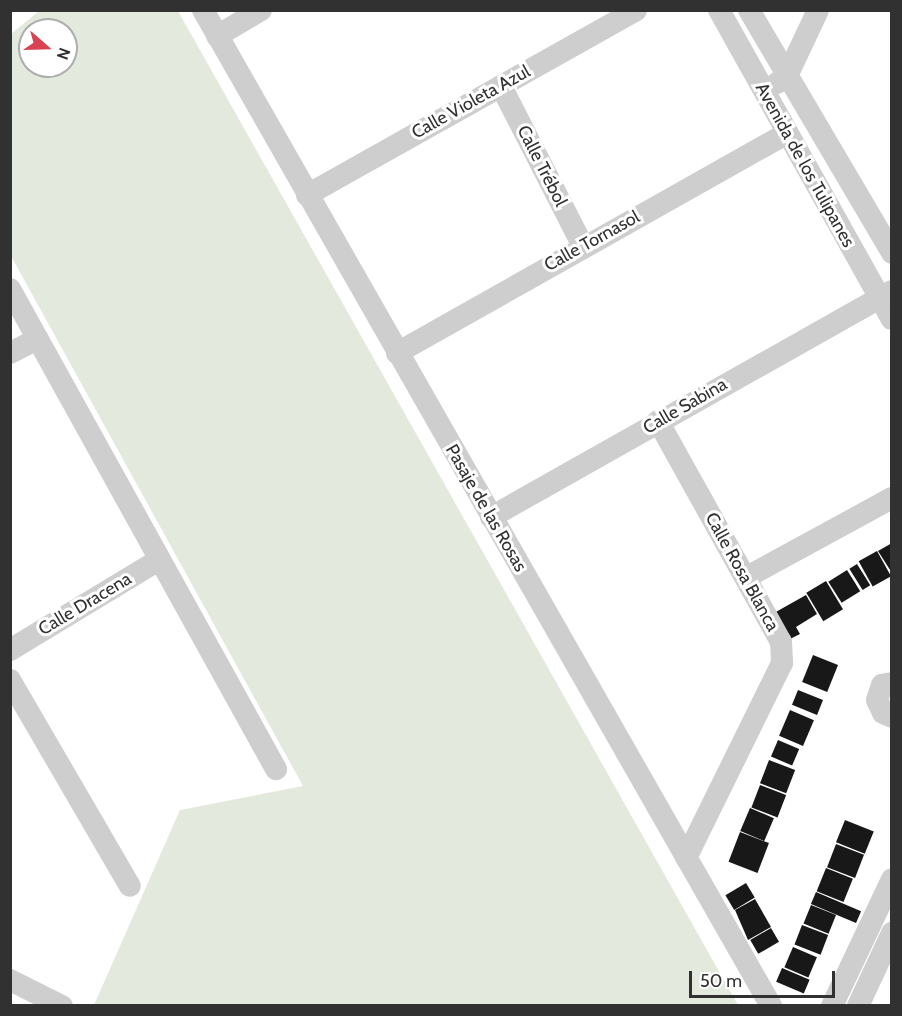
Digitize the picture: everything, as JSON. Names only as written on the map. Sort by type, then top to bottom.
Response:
[{"type":"street","name":"Pasaje de las Rosas","points":[[203,10],[771,1005]]},
{"type":"street","points":[[217,36],[261,10]]},
{"type":"street","name":"Calle Violeta Azul","points":[[308,195],[636,10]]},
{"type":"street","name":"Avenida de los Tulipanes","points":[[719,10],[787,133],[885,294],[891,319]]},
{"type":"street","name":"Avenida de los Tulipanes","points":[[749,10],[891,253]]},
{"type":"street","points":[[765,92],[787,76],[818,10]]},
{"type":"street","name":"Calle Trébol","points":[[501,86],[583,246]]},
{"type":"street","name":"Calle Tornasol","points":[[398,353],[583,246],[787,133]]},
{"type":"street","points":[[10,289],[276,769]]},
{"type":"street","name":"Calle Sabina","points":[[491,517],[885,294]]},
{"type":"street","points":[[10,353],[38,339]]},
{"type":"street","name":"Calle Rosa Blanca","points":[[658,421],[747,577],[781,642],[782,663],[686,858]]},
{"type":"street","points":[[747,577],[891,498]]},
{"type":"street","name":"Calle Dracena","points":[[10,650],[160,559]]},
{"type":"street","points":[[10,680],[130,886]]},
{"type":"street","points":[[891,683],[882,686],[877,700],[883,713],[891,717]]},
{"type":"street","points":[[832,1005],[884,919],[891,879]]},
{"type":"street","points":[[858,1005],[891,933]]},
{"type":"street","points":[[10,980],[62,1005]]},
{"type":"shaded area","points":[[39,11],[178,11],[738,1005],[94,1005],[180,810],[303,786],[11,256],[11,34],[18,28],[18,78],[78,78],[78,18],[30,18]]},
{"type":"building","points":[[892,543],[892,573],[878,551]]},
{"type":"building","points":[[877,551],[891,576],[873,587],[859,561]]},
{"type":"building","points":[[857,564],[870,585],[863,590],[849,569]]},
{"type":"building","points":[[847,570],[860,591],[842,603],[828,582]]},
{"type":"building","points":[[826,581],[843,609],[823,621],[806,593]]},
{"type":"building","points":[[806,595],[817,614],[796,627],[800,634],[790,639],[774,613]]},
{"type":"building","points":[[813,655],[838,665],[827,692],[802,682]]},
{"type":"building","points":[[798,690],[823,700],[817,715],[792,705]]},
{"type":"building","points":[[790,710],[814,720],[803,746],[779,736]]},
{"type":"building","points":[[778,740],[799,749],[792,766],[771,757]]},
{"type":"building","points":[[769,760],[795,770],[786,793],[760,783]]},
{"type":"building","points":[[760,785],[786,795],[778,817],[751,807]]},
{"type":"building","points":[[750,808],[774,818],[764,841],[740,831]]},
{"type":"building","points":[[845,820],[874,832],[865,854],[836,842]]},
{"type":"building","points":[[740,832],[769,843],[757,873],[729,862]]},
{"type":"building","points":[[836,844],[864,855],[855,878],[827,867]]},
{"type":"building","points":[[826,868],[853,879],[844,902],[817,891]]},
{"type":"building","points":[[746,883],[755,898],[734,910],[725,895]]},
{"type":"building","points":[[816,892],[861,911],[856,923],[811,904]]},
{"type":"building","points":[[755,899],[771,927],[748,940],[735,910]]},
{"type":"building","points":[[811,905],[836,915],[829,934],[804,924]]},
{"type":"building","points":[[802,925],[828,935],[821,955],[794,945]]},
{"type":"building","points":[[771,928],[779,942],[758,954],[750,940]]},
{"type":"building","points":[[793,947],[817,957],[808,977],[784,967]]},
{"type":"building","points":[[782,968],[810,980],[804,994],[776,982]]}]
